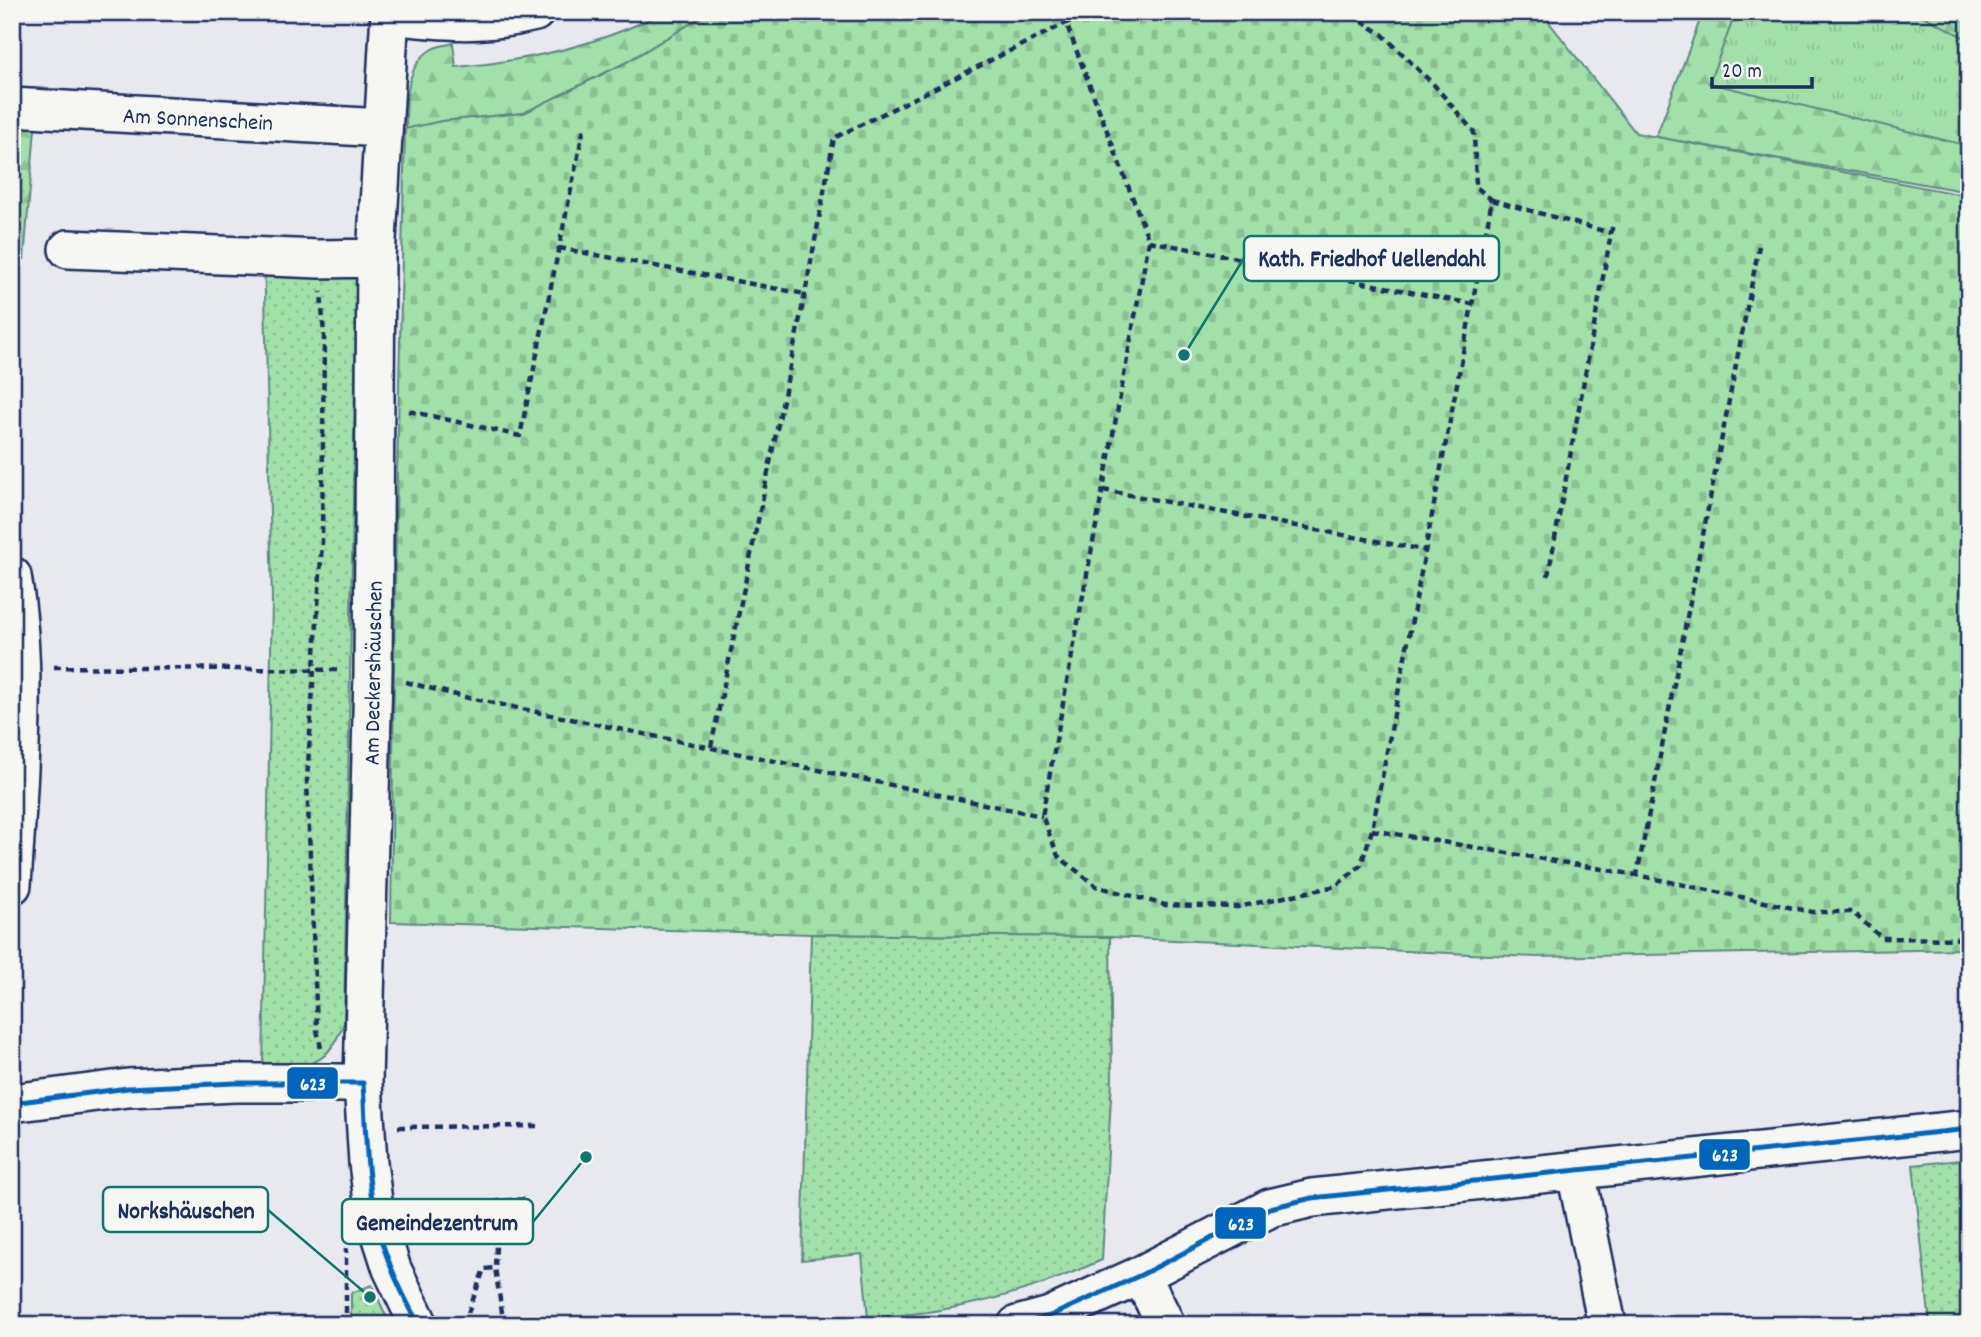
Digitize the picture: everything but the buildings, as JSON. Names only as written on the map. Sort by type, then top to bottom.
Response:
[{"type":"street","points":[[390,13],[451,22],[487,22],[535,12]]},
{"type":"street","name":"Am Deckershäuschen","points":[[390,13],[376,258],[373,673],[345,1084],[366,1127],[375,1216],[392,1269],[418,1324]]},
{"type":"street","name":"Am Sonnenschein","points":[[12,107],[383,128]]},
{"type":"street","points":[[68,249],[319,259],[376,258]]},
{"type":"street","points":[[12,576],[20,667],[20,718],[12,885]]},
{"type":"street","points":[[12,1103],[128,1088],[235,1083],[345,1084]]},
{"type":"street","points":[[1017,1325],[1050,1316],[1141,1275],[1270,1208],[1312,1198],[1969,1129]]},
{"type":"street","points":[[1576,1172],[1607,1325]]},
{"type":"street","points":[[1141,1275],[1166,1325]]},
{"type":"path","points":[[711,747],[805,294],[834,138],[1066,23],[1095,12]]},
{"type":"path","points":[[1347,12],[1382,34],[1435,86],[1474,132],[1476,187],[1492,200],[1611,233]]},
{"type":"path","points":[[1066,23],[1149,241],[1042,816],[1058,856],[1096,886],[1165,905],[1238,907],[1336,886],[1360,865],[1372,830],[1492,200]]},
{"type":"path","points":[[374,403],[520,436],[584,127]]},
{"type":"path","points":[[1548,576],[1613,223]]},
{"type":"path","points":[[1149,241],[1472,304]]},
{"type":"path","points":[[1637,876],[1759,246]]},
{"type":"path","points":[[559,248],[805,294]]},
{"type":"path","points":[[319,259],[324,336],[322,542],[307,781],[317,1030],[345,1084]]},
{"type":"path","points":[[1103,490],[1424,550]]},
{"type":"path","points":[[63,667],[313,669],[373,673],[464,697],[1042,816]]},
{"type":"path","points":[[1372,830],[1637,876],[1812,912],[1852,912],[1882,938],[1969,939]]},
{"type":"path","points":[[366,1127],[540,1126]]},
{"type":"path","points":[[504,1325],[495,1268],[498,1201],[530,1199]]},
{"type":"path","points":[[464,1324],[484,1269],[495,1268]]},
{"type":"path","points":[[418,1324],[553,1324]]},
{"type":"green space","points":[[664,12],[710,12],[625,63],[524,113],[442,121],[406,129],[407,96],[412,74],[423,56],[432,49],[453,43],[456,67],[510,61],[563,50],[615,34]]},
{"type":"green space","points":[[710,12],[1541,12],[1636,133],[1969,196],[1969,949],[1536,957],[1110,937],[811,934],[391,922],[396,514],[405,129],[442,121],[524,113],[625,63]]},
{"type":"green space","points":[[1703,12],[1969,12],[1969,192],[1656,137]]},
{"type":"green space","points":[[1736,12],[1916,12],[1969,40],[1969,146],[1709,83]]},
{"type":"green space","points":[[12,116],[36,117],[24,259],[12,259]]},
{"type":"green space","points":[[264,250],[357,269],[344,1023],[330,1050],[322,1057],[304,1065],[292,1066],[263,1066],[272,601]]},
{"type":"green space","points":[[811,934],[1110,937],[1112,1079],[1102,1260],[1044,1283],[988,1300],[929,1312],[868,1318],[862,1254],[802,1260]]},
{"type":"green space","points":[[1969,1159],[1969,1325],[1930,1325],[1913,1165]]},
{"type":"green space","points":[[372,1285],[390,1325],[351,1325],[351,1293]]},
{"type":"transit line","name":"623","points":[[12,1103],[128,1088],[235,1083],[363,1083],[369,1175],[378,1229],[395,1278],[419,1325]]},
{"type":"transit line","name":"623","points":[[1018,1325],[1050,1316],[1141,1275],[1270,1208],[1312,1198],[1969,1129]]},
{"type":"place","name":"Kath. Friedhof Uellendahl","points":[[1184,355]]},
{"type":"place","name":"Gemeindezentrum","points":[[586,1157]]},
{"type":"place","name":"Norkshäuschen","points":[[370,1297]]}]
